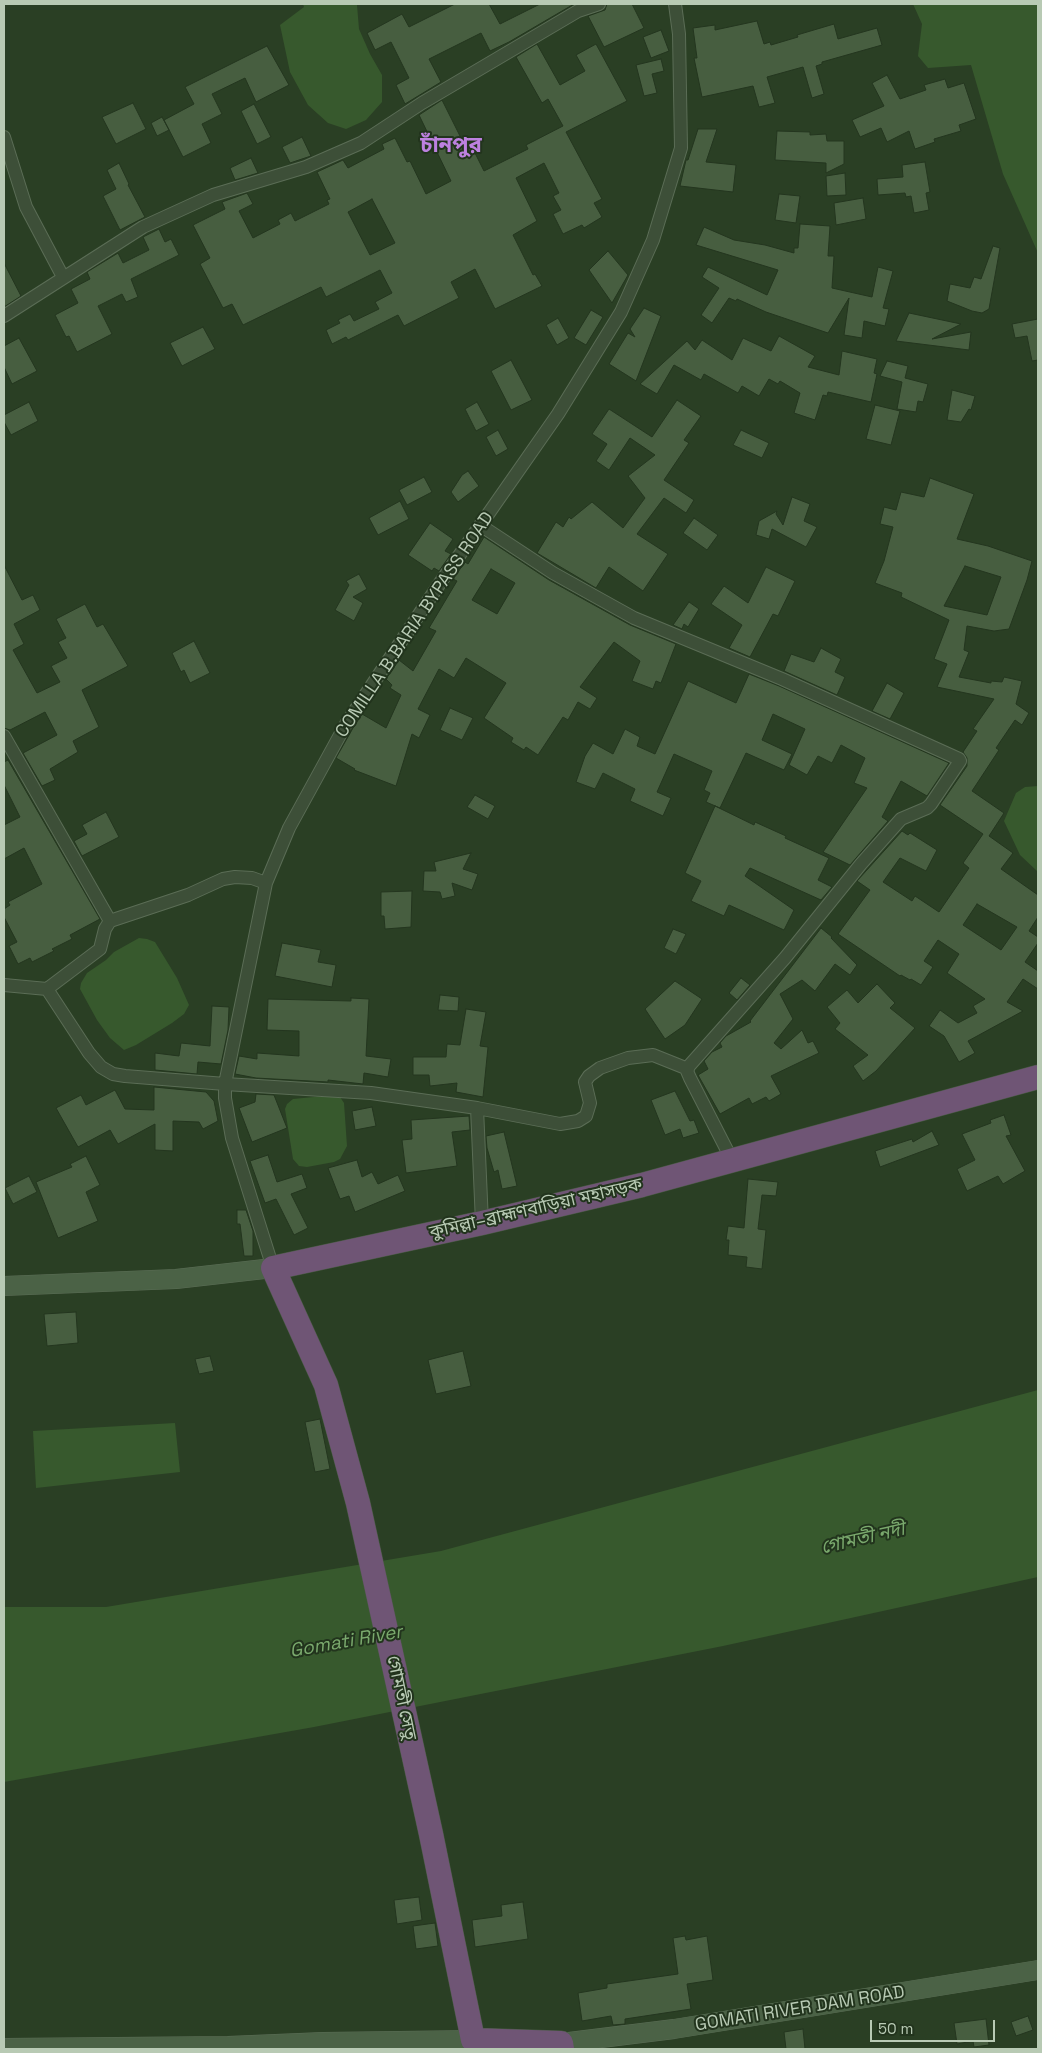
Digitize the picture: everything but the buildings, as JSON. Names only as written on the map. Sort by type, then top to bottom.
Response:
[{"type":"highway","name":"কুমিল্লা–ব্রাহ্মণবাড়িয়া মহাসড়ক","points":[[273,1268],[482,1223],[633,1187],[1038,1077]]},
{"type":"highway","name":"গোমতী সেতু","points":[[273,1268],[326,1385],[358,1503],[431,1834],[473,2040]]},
{"type":"highway","points":[[473,2040],[562,2046]]},
{"type":"main road","points":[[4,1286],[176,1279],[273,1268]]},
{"type":"main road","name":"GOMATI RIVER DAM ROAD","points":[[562,2046],[1038,1970]]},
{"type":"main road","points":[[4,2048],[228,2048],[323,2042],[473,2040]]},
{"type":"street","points":[[4,316],[143,227],[213,195],[306,167],[361,143],[422,103],[578,11],[599,4]]},
{"type":"street","name":"COMILLA B.BARIA BYPASS ROAD","points":[[273,1268],[232,1138],[225,1098],[225,1084],[266,882],[289,828],[346,724],[480,525],[558,414],[621,312],[653,240],[681,148],[679,43],[675,4]]},
{"type":"street","points":[[4,137],[26,207],[63,277]]},
{"type":"street","points":[[480,525],[553,573],[634,618],[782,679],[959,758],[960,761],[931,804],[927,808],[901,819],[861,864],[785,958],[692,1061],[688,1069],[690,1078],[732,1160]]},
{"type":"street","points":[[4,736],[110,921]]},
{"type":"street","points":[[4,985],[48,989],[100,949],[105,929],[110,921],[235,877],[252,878],[266,882]]},
{"type":"street","points":[[48,989],[89,1053],[101,1067],[112,1074],[372,1094],[477,1108],[560,1124],[578,1122],[586,1116],[590,1103],[584,1082],[600,1068],[628,1058],[653,1055],[688,1069]]},
{"type":"street","points":[[477,1108],[482,1223]]},
{"type":"water","points":[[303,4],[359,4],[357,5],[359,29],[382,75],[382,102],[366,120],[346,129],[328,123],[308,105],[290,72],[280,25],[304,7]]},
{"type":"water","points":[[913,4],[1038,4],[1038,253],[1003,174],[971,65],[928,68],[918,56],[922,24]]},
{"type":"water","points":[[1038,786],[1037,871],[1020,855],[1004,821],[1016,793],[1025,787]]},
{"type":"water","points":[[139,938],[155,942],[177,978],[189,1005],[184,1014],[172,1023],[136,1045],[124,1050],[110,1038],[97,1020],[80,989],[87,973],[114,952]]},
{"type":"water","points":[[334,1095],[340,1097],[344,1103],[347,1146],[340,1159],[334,1162],[307,1167],[299,1166],[293,1159],[285,1109],[287,1104],[293,1099]]},
{"type":"water","points":[[1038,1390],[1038,1577],[723,1646],[314,1727],[4,1782],[4,1607],[106,1607],[441,1551]]},
{"type":"water","points":[[175,1423],[180,1472],[36,1488],[33,1431]]},
{"type":"district","name":"চাঁনপুর","points":[[451,146]]},
{"type":"water label","name":"গোমতী নদী","points":[[863,1539]]},
{"type":"water label","name":"Gomati River","points":[[346,1642]]}]
